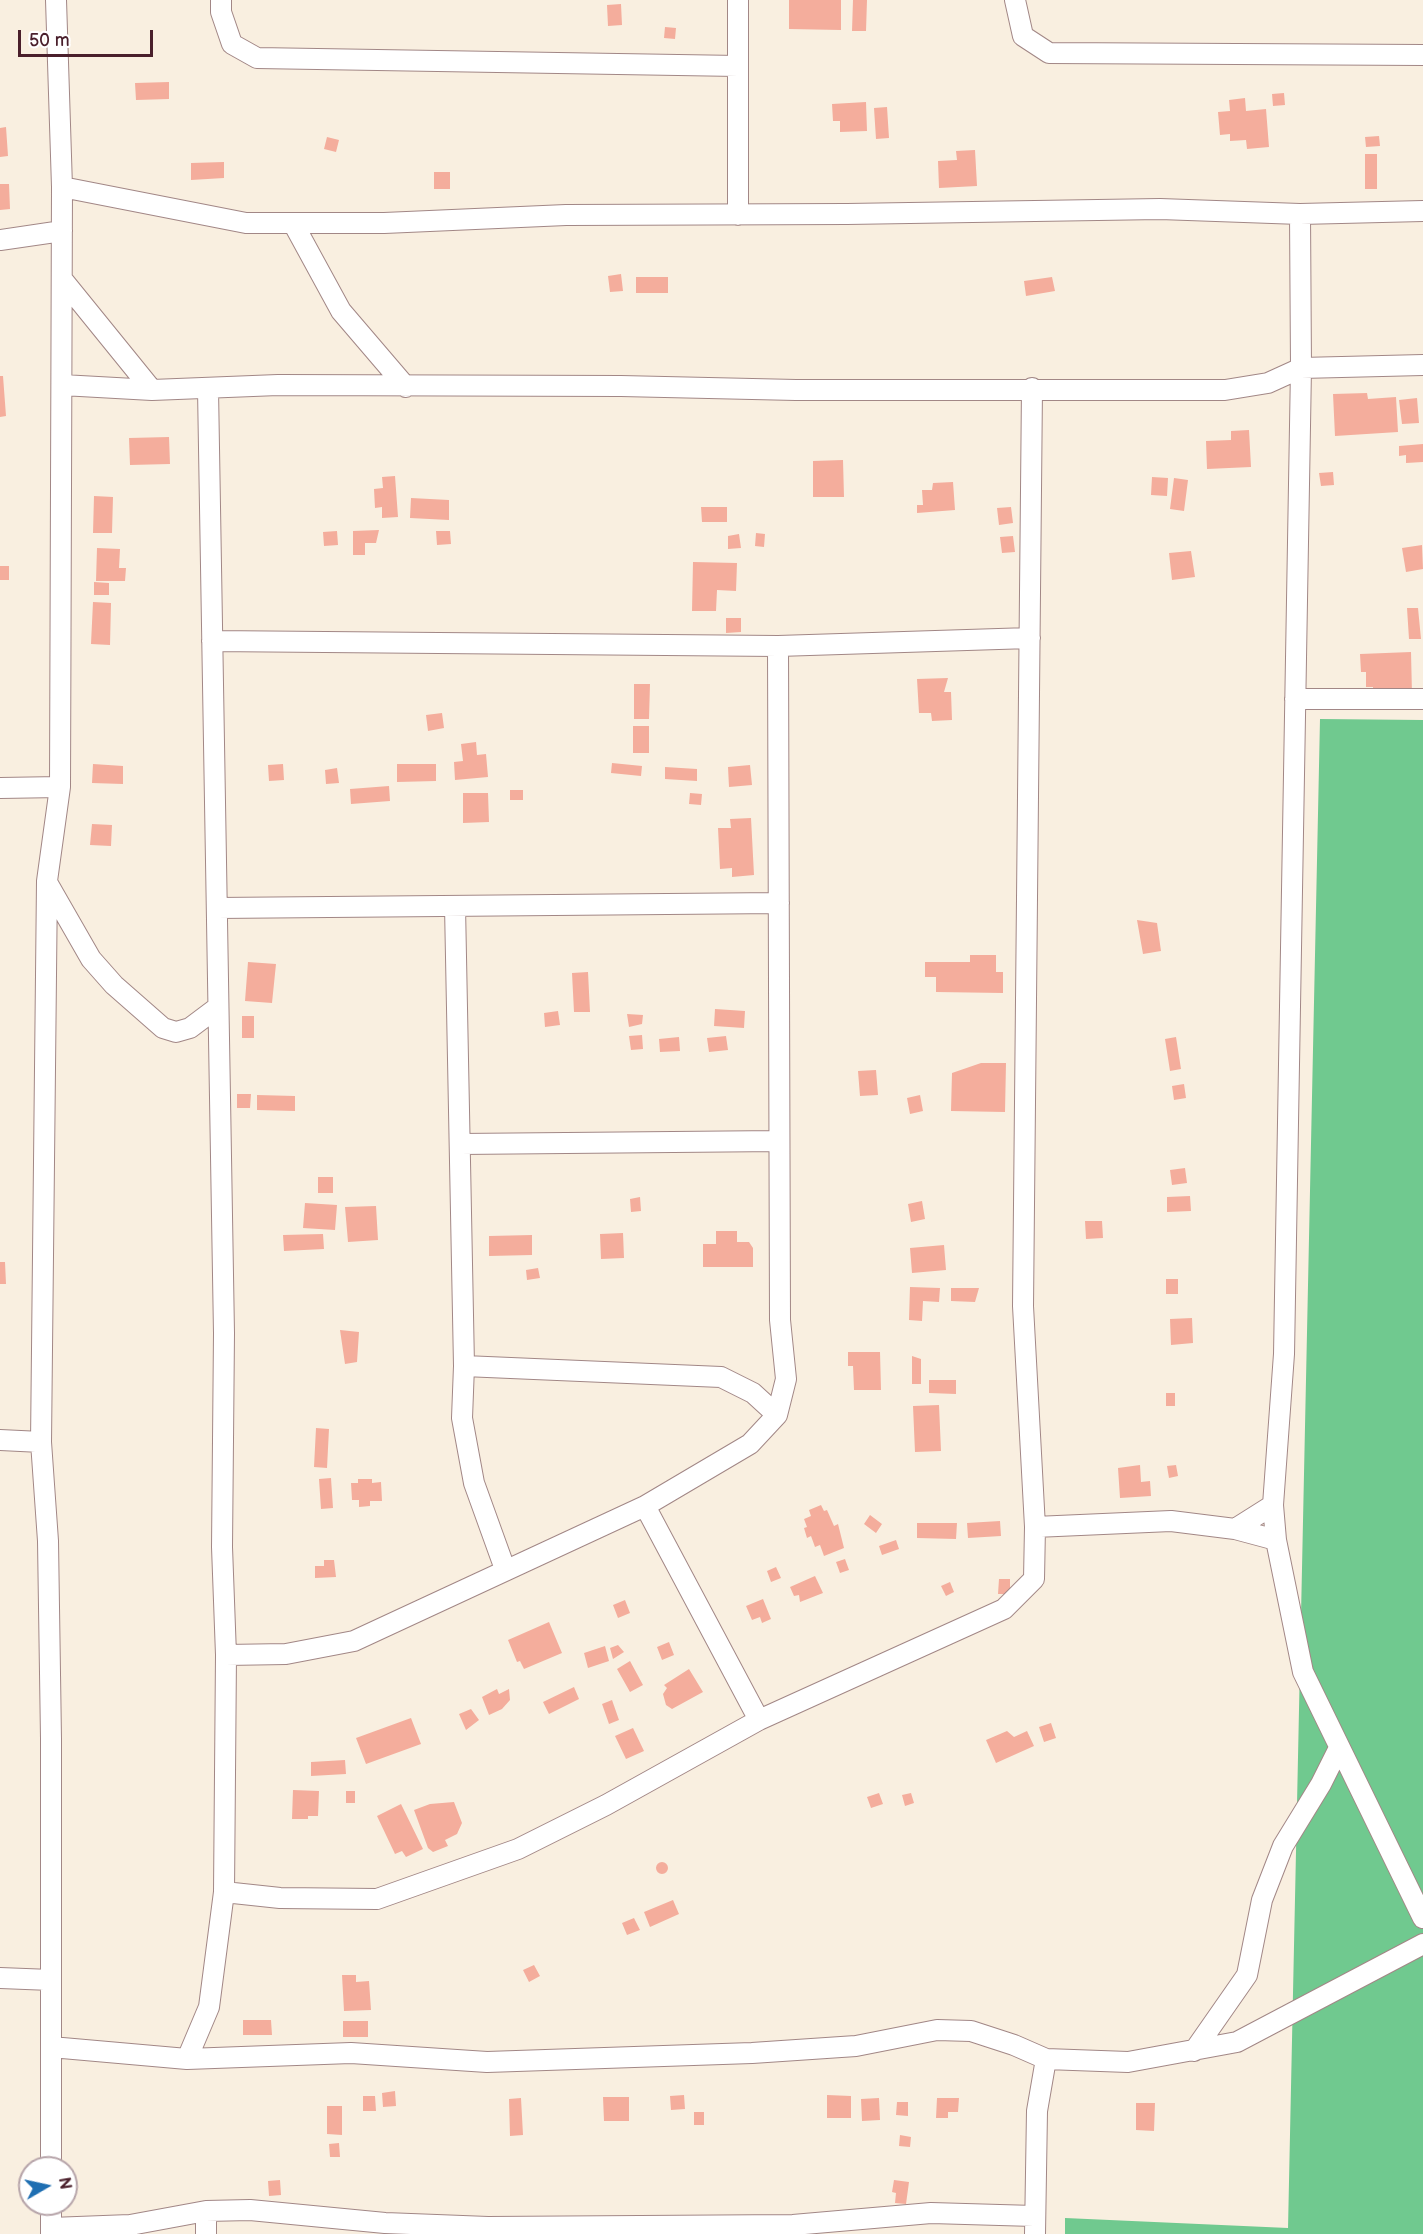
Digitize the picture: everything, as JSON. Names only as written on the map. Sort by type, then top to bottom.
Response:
[{"type":"street","points":[[51,2156],[48,1553],[41,1442],[47,881],[60,787],[62,187],[56,0]]},
{"type":"street","points":[[221,0],[221,12],[232,44],[257,58],[738,66]]},
{"type":"street","points":[[738,0],[738,215]]},
{"type":"street","points":[[1015,0],[1023,36],[1048,52],[1423,55]]},
{"type":"street","points":[[62,187],[246,223],[384,223],[566,215],[1160,209],[1300,214],[1423,211]]},
{"type":"street","points":[[1300,214],[1301,368],[1284,1354],[1273,1505],[1276,1540],[1303,1672],[1423,1918]]},
{"type":"street","points":[[293,223],[341,311],[406,387]]},
{"type":"street","points":[[0,240],[62,231]]},
{"type":"street","points":[[62,279],[152,390]]},
{"type":"street","points":[[62,385],[152,390],[278,385],[621,386],[796,390],[1032,388],[1226,390],[1268,383],[1301,368],[1423,365]]},
{"type":"street","points":[[224,1892],[280,1898],[377,1899],[518,1849],[606,1805],[759,1720],[1004,1608],[1034,1579],[1035,1527],[1023,1306],[1032,388]]},
{"type":"street","points":[[187,2059],[209,2007],[224,1892],[226,1655],[222,1547],[224,1333],[208,389]]},
{"type":"street","points":[[212,641],[778,646],[1030,638]]},
{"type":"street","points":[[226,1655],[286,1654],[354,1641],[645,1506],[750,1444],[777,1415],[786,1378],[780,1320],[778,646]]},
{"type":"street","points":[[1295,699],[1423,699]]},
{"type":"street","points":[[0,788],[60,787]]},
{"type":"street","points":[[47,881],[91,959],[114,985],[163,1028],[176,1032],[190,1028],[218,1007]]},
{"type":"street","points":[[217,908],[779,903]]},
{"type":"street","points":[[455,906],[464,1366],[462,1418],[474,1483],[505,1569]]},
{"type":"street","points":[[460,1144],[779,1141]]},
{"type":"street","points":[[464,1366],[721,1377],[753,1393],[777,1415]]},
{"type":"street","points":[[0,1440],[41,1442]]},
{"type":"street","points":[[1235,1529],[1273,1505]]},
{"type":"street","points":[[645,1506],[759,1720]]},
{"type":"street","points":[[1035,1527],[1171,1521],[1235,1529],[1276,1540]]},
{"type":"street","points":[[1194,2051],[1247,1976],[1262,1900],[1283,1846],[1340,1748]]},
{"type":"street","points":[[51,2047],[187,2059],[351,2053],[487,2062],[752,2054],[856,2046],[948,2030],[971,2031],[1014,2045],[1046,2059],[1128,2062],[1237,2042],[1423,1944]]},
{"type":"street","points":[[0,1978],[51,1980]]},
{"type":"street","points":[[51,2231],[130,2225],[206,2211],[250,2210],[385,2223],[488,2227],[793,2230],[931,2213],[1035,2225],[1037,2111],[1046,2059]]},
{"type":"street","points":[[206,2211],[206,2234]]},
{"type":"green space","points":[[1320,719],[1423,720],[1423,2234],[1065,2234],[1065,2218],[1288,2228]]},
{"type":"building","points":[[789,0],[841,0],[841,30],[789,29]]},
{"type":"building","points":[[853,0],[867,0],[866,31],[852,31]]},
{"type":"building","points":[[621,4],[622,25],[608,26],[607,5]]},
{"type":"building","points":[[665,27],[676,28],[675,39],[664,38]]},
{"type":"building","points":[[169,82],[169,99],[136,100],[135,83]]},
{"type":"building","points":[[1284,93],[1285,105],[1273,106],[1272,94]]},
{"type":"building","points":[[1245,98],[1246,111],[1266,109],[1269,147],[1247,149],[1246,140],[1230,141],[1230,134],[1220,135],[1218,112],[1230,111],[1229,100]]},
{"type":"building","points":[[866,102],[867,131],[840,132],[840,121],[833,121],[832,104]]},
{"type":"building","points":[[887,107],[889,138],[876,139],[874,108]]},
{"type":"building","points":[[6,127],[8,156],[0,157],[0,128]]},
{"type":"building","points":[[1379,136],[1380,146],[1366,147],[1365,137]]},
{"type":"building","points":[[327,137],[339,140],[336,152],[324,149]]},
{"type":"building","points":[[975,150],[977,186],[939,188],[938,161],[957,160],[956,151]]},
{"type":"building","points":[[1365,154],[1377,154],[1377,189],[1365,189]]},
{"type":"building","points":[[224,162],[224,178],[191,180],[191,163]]},
{"type":"building","points":[[434,172],[450,172],[450,189],[434,189]]},
{"type":"building","points":[[0,184],[9,184],[10,209],[0,210]]},
{"type":"building","points":[[621,274],[623,291],[610,292],[608,276]]},
{"type":"building","points":[[636,277],[668,277],[668,293],[636,293]]},
{"type":"building","points":[[1052,277],[1055,291],[1026,296],[1024,281]]},
{"type":"building","points":[[0,376],[3,376],[6,416],[0,417]]},
{"type":"building","points":[[1367,393],[1368,399],[1396,397],[1398,432],[1335,436],[1333,394]]},
{"type":"building","points":[[1417,398],[1419,423],[1402,424],[1399,400]]},
{"type":"building","points":[[1249,430],[1251,467],[1207,469],[1206,441],[1231,440],[1231,431]]},
{"type":"building","points":[[169,437],[170,464],[130,465],[129,438]]},
{"type":"building","points":[[1423,444],[1423,462],[1406,463],[1406,455],[1399,456],[1399,446]]},
{"type":"building","points":[[843,460],[844,497],[813,497],[813,461]]},
{"type":"building","points":[[1333,472],[1334,485],[1321,486],[1319,473]]},
{"type":"building","points":[[395,476],[398,517],[382,518],[382,507],[375,508],[374,489],[383,488],[382,477]]},
{"type":"building","points":[[1152,477],[1168,478],[1167,496],[1151,495]]},
{"type":"building","points":[[1174,478],[1188,480],[1184,511],[1170,509]]},
{"type":"building","points":[[953,482],[955,510],[917,513],[917,505],[923,505],[922,490],[932,490],[933,483]]},
{"type":"building","points":[[94,496],[113,497],[112,533],[93,533]]},
{"type":"building","points":[[411,498],[449,500],[449,520],[410,518]]},
{"type":"building","points":[[701,507],[727,507],[727,522],[702,522]]},
{"type":"building","points":[[1011,507],[1013,523],[999,525],[997,508]]},
{"type":"building","points":[[379,530],[376,543],[365,543],[365,555],[353,555],[353,531]]},
{"type":"building","points":[[337,531],[338,545],[324,546],[323,532]]},
{"type":"building","points":[[436,531],[450,531],[451,544],[437,545]]},
{"type":"building","points":[[756,533],[765,534],[764,547],[755,546]]},
{"type":"building","points":[[739,534],[741,548],[728,549],[728,536]]},
{"type":"building","points":[[1013,536],[1015,552],[1002,553],[1000,537]]},
{"type":"building","points":[[1422,545],[1423,569],[1406,572],[1402,548]]},
{"type":"building","points":[[97,548],[120,549],[119,568],[126,568],[125,581],[96,581]]},
{"type":"building","points":[[1191,551],[1195,577],[1172,580],[1169,553]]},
{"type":"building","points":[[693,562],[737,563],[736,591],[717,590],[716,611],[692,611]]},
{"type":"building","points":[[0,566],[9,566],[9,580],[0,580]]},
{"type":"building","points":[[94,582],[109,583],[109,595],[94,595]]},
{"type":"building","points":[[93,602],[111,603],[110,645],[91,644]]},
{"type":"building","points":[[1407,608],[1418,608],[1421,639],[1409,639]]},
{"type":"building","points":[[726,618],[741,618],[741,632],[726,633]]},
{"type":"building","points":[[1411,652],[1412,694],[1373,695],[1373,687],[1366,687],[1366,672],[1361,672],[1360,654]]},
{"type":"building","points":[[948,678],[944,692],[951,692],[952,720],[932,721],[931,713],[919,713],[917,679]]},
{"type":"building","points":[[634,684],[650,684],[649,719],[634,719]]},
{"type":"building","points":[[442,713],[444,728],[428,731],[426,715]]},
{"type":"building","points":[[633,726],[649,726],[649,753],[633,753]]},
{"type":"building","points":[[476,742],[477,755],[486,754],[488,777],[455,780],[454,762],[463,761],[461,744]]},
{"type":"building","points":[[612,763],[642,766],[641,776],[611,773]]},
{"type":"building","points":[[93,764],[123,766],[123,784],[92,783]]},
{"type":"building","points":[[283,764],[284,780],[269,781],[268,765]]},
{"type":"building","points":[[397,764],[436,764],[436,781],[397,782]]},
{"type":"building","points":[[750,765],[752,785],[729,787],[728,767]]},
{"type":"building","points":[[665,767],[697,769],[697,781],[665,779]]},
{"type":"building","points":[[337,768],[339,783],[326,784],[325,770]]},
{"type":"building","points":[[389,786],[390,801],[351,804],[350,789]]},
{"type":"building","points":[[510,790],[523,790],[523,800],[510,800]]},
{"type":"building","points":[[463,793],[488,793],[489,822],[463,823]]},
{"type":"building","points":[[690,793],[702,794],[701,805],[689,804]]},
{"type":"building","points":[[751,818],[754,875],[732,877],[732,868],[720,869],[718,828],[731,828],[730,819]]},
{"type":"building","points":[[92,824],[112,825],[111,846],[90,845]]},
{"type":"building","points":[[1137,920],[1157,923],[1161,951],[1143,954]]},
{"type":"building","points":[[970,955],[996,955],[996,972],[1003,972],[1003,993],[936,992],[936,977],[925,977],[925,962],[970,962]]},
{"type":"building","points":[[248,962],[276,964],[272,1003],[245,1001]]},
{"type":"building","points":[[588,972],[590,1012],[574,1012],[572,973]]},
{"type":"building","points":[[715,1009],[745,1011],[744,1028],[714,1026]]},
{"type":"building","points":[[558,1011],[560,1025],[545,1027],[544,1013]]},
{"type":"building","points":[[627,1014],[643,1015],[642,1024],[629,1027]]},
{"type":"building","points":[[242,1016],[254,1016],[254,1038],[242,1038]]},
{"type":"building","points":[[642,1035],[643,1049],[631,1050],[629,1036]]},
{"type":"building","points":[[726,1036],[728,1050],[709,1052],[707,1038]]},
{"type":"building","points":[[679,1037],[680,1051],[660,1052],[659,1039]]},
{"type":"building","points":[[1176,1037],[1181,1069],[1170,1071],[1165,1039]]},
{"type":"building","points":[[981,1063],[1006,1063],[1005,1112],[951,1111],[952,1073]]},
{"type":"building","points":[[876,1070],[878,1095],[860,1096],[858,1071]]},
{"type":"building","points":[[1184,1084],[1186,1098],[1174,1100],[1172,1086]]},
{"type":"building","points":[[237,1094],[251,1094],[250,1108],[237,1108]]},
{"type":"building","points":[[257,1095],[295,1096],[295,1111],[257,1110]]},
{"type":"building","points":[[920,1095],[923,1111],[910,1114],[907,1098]]},
{"type":"building","points":[[1185,1168],[1187,1183],[1172,1185],[1170,1170]]},
{"type":"building","points":[[318,1177],[333,1177],[333,1193],[318,1193]]},
{"type":"building","points":[[1190,1196],[1191,1211],[1167,1212],[1167,1197]]},
{"type":"building","points":[[640,1197],[641,1211],[631,1212],[630,1199]]},
{"type":"building","points":[[922,1201],[925,1219],[911,1222],[908,1204]]},
{"type":"building","points":[[305,1203],[337,1205],[335,1230],[303,1228]]},
{"type":"building","points":[[376,1206],[378,1240],[348,1242],[345,1207]]},
{"type":"building","points":[[1085,1221],[1102,1221],[1103,1238],[1086,1239]]},
{"type":"building","points":[[716,1231],[737,1231],[737,1242],[749,1242],[753,1248],[753,1267],[703,1267],[703,1244],[716,1244]]},
{"type":"building","points":[[623,1233],[624,1258],[601,1259],[600,1234]]},
{"type":"building","points":[[323,1234],[324,1249],[284,1251],[283,1235]]},
{"type":"building","points":[[532,1235],[532,1255],[489,1256],[489,1236]]},
{"type":"building","points":[[944,1245],[946,1270],[912,1273],[910,1248]]},
{"type":"building","points":[[0,1262],[5,1262],[6,1284],[0,1284]]},
{"type":"building","points":[[538,1268],[540,1278],[527,1280],[526,1270]]},
{"type":"building","points":[[1166,1279],[1178,1279],[1178,1294],[1166,1294]]},
{"type":"building","points":[[910,1287],[940,1288],[939,1302],[923,1301],[922,1321],[909,1320]]},
{"type":"building","points":[[951,1288],[979,1288],[975,1302],[951,1301]]},
{"type":"building","points":[[1192,1318],[1193,1343],[1171,1345],[1170,1319]]},
{"type":"building","points":[[340,1330],[359,1332],[357,1362],[345,1364]]},
{"type":"building","points":[[848,1352],[880,1352],[881,1390],[854,1390],[853,1366],[848,1366]]},
{"type":"building","points":[[912,1356],[921,1359],[921,1384],[912,1384]]},
{"type":"building","points":[[929,1380],[956,1380],[956,1394],[929,1393]]},
{"type":"building","points":[[1166,1393],[1175,1393],[1175,1406],[1166,1406]]},
{"type":"building","points":[[939,1405],[941,1451],[915,1452],[913,1406]]},
{"type":"building","points":[[316,1428],[329,1429],[327,1468],[314,1467]]},
{"type":"building","points":[[1140,1465],[1141,1482],[1150,1481],[1151,1496],[1120,1498],[1118,1468]]},
{"type":"building","points":[[1176,1465],[1178,1476],[1169,1478],[1167,1466]]},
{"type":"building","points":[[331,1478],[333,1508],[321,1509],[319,1479]]},
{"type":"building","points":[[358,1479],[372,1479],[372,1483],[381,1482],[382,1501],[370,1501],[370,1506],[359,1507],[359,1500],[352,1500],[351,1483],[358,1483]]},
{"type":"building","points":[[821,1505],[824,1511],[827,1510],[834,1526],[838,1524],[844,1548],[824,1556],[820,1545],[815,1547],[811,1536],[807,1538],[804,1528],[807,1527],[804,1519],[811,1516],[809,1510]]},
{"type":"building","points":[[870,1515],[882,1524],[876,1533],[864,1524]]},
{"type":"building","points":[[1000,1521],[1001,1536],[968,1538],[967,1523]]},
{"type":"building","points":[[917,1523],[957,1523],[956,1539],[917,1538]]},
{"type":"building","points":[[896,1540],[899,1549],[882,1555],[879,1546]]},
{"type":"building","points":[[845,1559],[849,1570],[840,1573],[836,1562]]},
{"type":"building","points":[[324,1560],[334,1560],[336,1577],[315,1578],[315,1566],[324,1566]]},
{"type":"building","points":[[776,1567],[781,1578],[771,1582],[767,1571]]},
{"type":"building","points":[[815,1576],[823,1593],[800,1602],[799,1595],[794,1596],[790,1587]]},
{"type":"building","points":[[999,1579],[1010,1579],[1010,1594],[998,1594]]},
{"type":"building","points":[[950,1582],[954,1592],[946,1596],[941,1586]]},
{"type":"building","points":[[763,1599],[771,1619],[762,1623],[760,1617],[752,1620],[746,1606]]},
{"type":"building","points":[[625,1600],[630,1613],[618,1618],[613,1605]]},
{"type":"building","points":[[549,1622],[562,1653],[524,1669],[520,1661],[517,1662],[508,1640]]},
{"type":"building","points":[[669,1642],[674,1655],[662,1660],[657,1647]]},
{"type":"building","points":[[618,1645],[624,1652],[613,1659],[610,1648]]},
{"type":"building","points":[[605,1646],[609,1661],[588,1668],[584,1653]]},
{"type":"building","points":[[630,1661],[643,1685],[630,1692],[617,1669]]},
{"type":"building","points":[[689,1669],[703,1692],[672,1709],[666,1705],[663,1694],[667,1688],[664,1685]]},
{"type":"building","points":[[574,1687],[579,1699],[549,1714],[543,1702]]},
{"type":"building","points":[[497,1689],[499,1694],[509,1689],[510,1700],[502,1709],[489,1715],[482,1697]]},
{"type":"building","points":[[612,1700],[619,1720],[609,1724],[602,1704]]},
{"type":"building","points":[[471,1709],[479,1720],[466,1730],[459,1714]]},
{"type":"building","points":[[411,1718],[421,1744],[366,1764],[356,1738]]},
{"type":"building","points":[[1051,1723],[1056,1738],[1044,1742],[1039,1727]]},
{"type":"building","points":[[633,1728],[644,1751],[626,1759],[615,1736]]},
{"type":"building","points":[[1007,1731],[1014,1737],[1027,1731],[1034,1746],[996,1763],[986,1740]]},
{"type":"building","points":[[345,1760],[346,1774],[311,1776],[311,1762]]},
{"type":"building","points":[[293,1790],[319,1791],[318,1816],[308,1816],[308,1819],[292,1819]]},
{"type":"building","points":[[346,1791],[355,1791],[355,1803],[346,1803]]},
{"type":"building","points":[[879,1793],[883,1804],[871,1808],[867,1797]]},
{"type":"building","points":[[911,1793],[914,1803],[905,1806],[902,1795]]},
{"type":"building","points":[[454,1802],[462,1823],[457,1834],[445,1840],[448,1846],[433,1852],[428,1848],[414,1810],[430,1804]]},
{"type":"building","points":[[401,1804],[423,1849],[406,1857],[402,1851],[395,1854],[377,1816]]},
{"type":"building","points":[[662,1862],[668,1868],[662,1874],[656,1868]]},
{"type":"building","points":[[673,1900],[679,1914],[650,1927],[644,1912]]},
{"type":"building","points":[[634,1918],[640,1930],[627,1935],[622,1923]]},
{"type":"building","points":[[534,1965],[540,1976],[529,1982],[523,1970]]},
{"type":"building","points":[[342,1975],[356,1975],[356,1982],[369,1981],[371,2010],[344,2011]]},
{"type":"building","points":[[243,2020],[271,2020],[272,2035],[243,2035]]},
{"type":"building","points":[[343,2021],[368,2021],[368,2037],[343,2037]]},
{"type":"building","points":[[395,2091],[396,2106],[383,2107],[382,2093]]},
{"type":"building","points":[[684,2095],[685,2109],[671,2110],[670,2096]]},
{"type":"building","points":[[827,2095],[851,2096],[851,2118],[827,2118]]},
{"type":"building","points":[[363,2096],[375,2096],[376,2111],[363,2111]]},
{"type":"building","points":[[603,2097],[629,2097],[629,2121],[604,2121]]},
{"type":"building","points":[[521,2098],[523,2135],[510,2136],[509,2099]]},
{"type":"building","points":[[879,2098],[880,2120],[862,2121],[861,2099]]},
{"type":"building","points":[[937,2098],[959,2098],[958,2112],[948,2112],[948,2118],[936,2118]]},
{"type":"building","points":[[897,2102],[908,2102],[908,2116],[896,2115]]},
{"type":"building","points":[[1136,2103],[1155,2103],[1154,2131],[1136,2130]]},
{"type":"building","points":[[327,2106],[342,2106],[342,2135],[327,2134]]},
{"type":"building","points":[[694,2112],[704,2112],[704,2125],[694,2125]]},
{"type":"building","points":[[900,2135],[911,2137],[910,2147],[899,2146]]},
{"type":"building","points":[[339,2143],[340,2157],[330,2157],[329,2144]]},
{"type":"building","points":[[280,2180],[281,2195],[269,2196],[268,2181]]},
{"type":"building","points":[[894,2180],[909,2182],[906,2204],[895,2203],[896,2193],[892,2192]]}]
